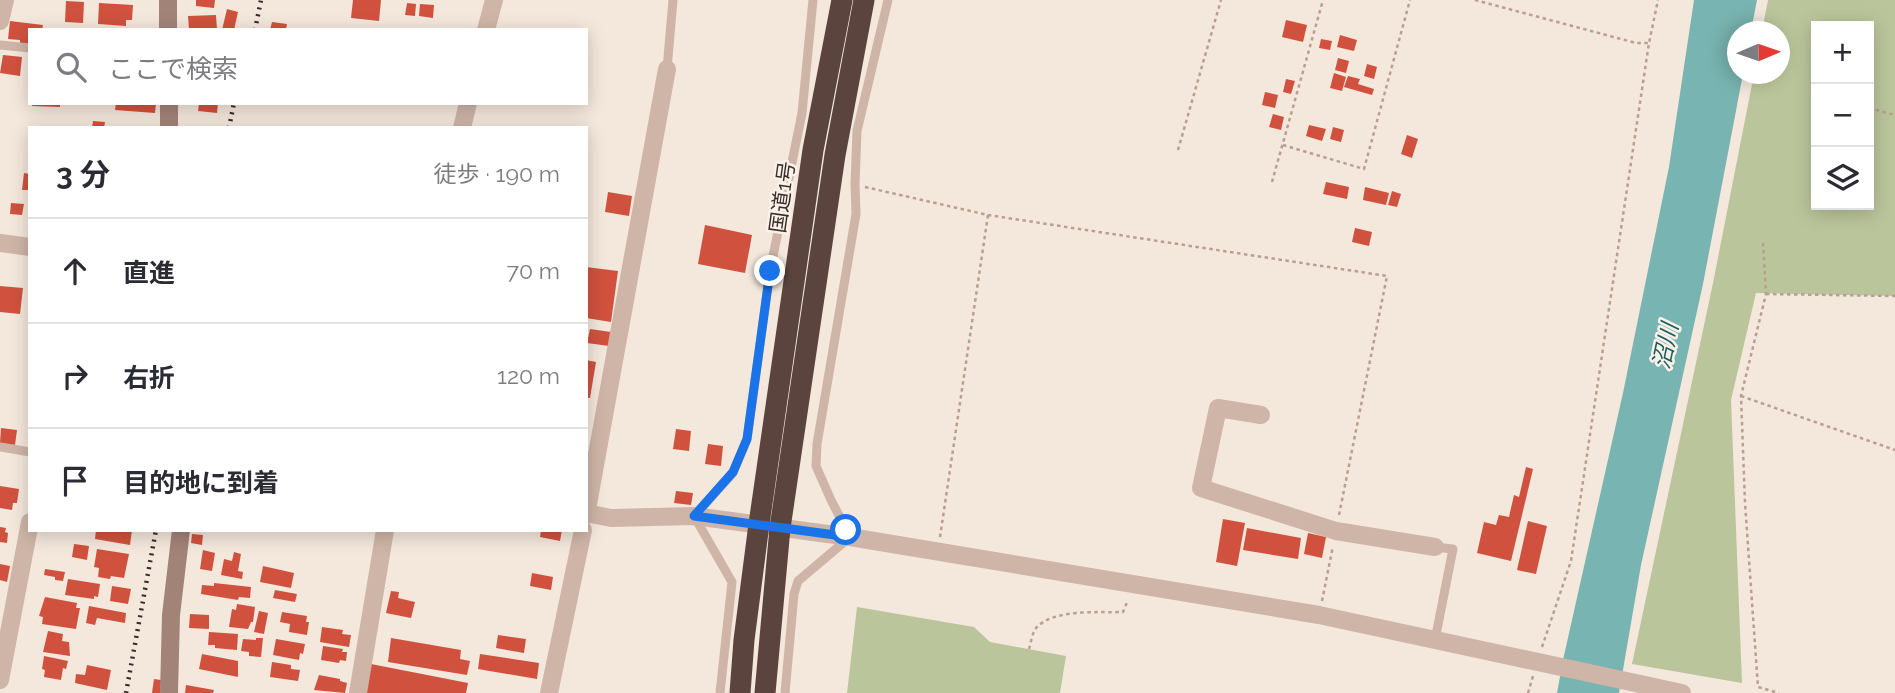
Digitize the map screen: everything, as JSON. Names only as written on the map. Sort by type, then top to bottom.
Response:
[{"type":"highway","name":"国道1号","points":[[765,693],[770,526],[813,150],[842,0]]},
{"type":"highway","name":"国道1号","points":[[740,693],[744,640],[770,526],[864,0]]},
{"type":"street","points":[[0,21],[5,0]]},
{"type":"street","points":[[168,0],[168,28]]},
{"type":"street","points":[[487,28],[494,0]]},
{"type":"street","points":[[588,503],[667,69]]},
{"type":"street","points":[[169,105],[169,126]]},
{"type":"street","points":[[462,126],[468,105]]},
{"type":"street","points":[[0,243],[28,247]]},
{"type":"street","points":[[1261,415],[1218,408],[1202,488],[1336,531],[1435,547]]},
{"type":"street","points":[[588,514],[611,518],[694,516],[850,537],[1319,615],[1682,693]]},
{"type":"street","points":[[0,680],[28,532]]},
{"type":"street","points":[[169,693],[171,615],[181,532]]},
{"type":"street","points":[[358,693],[385,532]]},
{"type":"street","points":[[550,693],[583,532]]},
{"type":"lane","points":[[667,69],[673,0]]},
{"type":"lane","points":[[720,693],[732,582],[694,516],[733,472],[747,439],[770,271],[802,113],[813,0]]},
{"type":"lane","points":[[785,693],[794,594],[798,581],[850,537],[816,466],[817,444],[856,214],[857,131],[888,0]]},
{"type":"lane","points":[[0,45],[28,48]]},
{"type":"lane","points":[[0,447],[28,452]]},
{"type":"lane","points":[[1435,547],[1453,549],[1435,640]]},
{"type":"path","points":[[1178,150],[1221,0]]},
{"type":"path","points":[[1272,182],[1323,0]]},
{"type":"path","points":[[1283,145],[1364,169],[1410,0]]},
{"type":"path","points":[[1475,0],[1636,43],[1649,43]]},
{"type":"path","points":[[1537,663],[1571,561],[1649,43],[1658,0]]},
{"type":"path","points":[[1874,109],[1895,115]]},
{"type":"path","points":[[855,184],[988,215],[1387,276],[1319,615]]},
{"type":"path","points":[[938,553],[988,215]]},
{"type":"path","points":[[1763,243],[1766,294],[1741,396],[1745,503],[1758,687],[1779,693]]},
{"type":"path","points":[[1766,294],[1895,296]]},
{"type":"path","points":[[1741,396],[1895,450]]},
{"type":"path","points":[[1029,649],[1035,629],[1045,622],[1070,613],[1123,612],[1134,585]]},
{"type":"green space","points":[[1768,0],[1895,0],[1895,296],[1756,293],[1731,400],[1742,683],[1632,664],[1713,283],[1752,84],[1790,84],[1790,21],[1764,21]]},
{"type":"green space","points":[[857,607],[974,627],[990,642],[1066,656],[1060,693],[847,693]]},
{"type":"water","name":"沼川","points":[[1694,0],[1757,0],[1753,21],[1727,21],[1727,84],[1741,84],[1703,284],[1641,565],[1619,693],[1557,693],[1623,393],[1669,167]]},
{"type":"building","points":[[196,0],[215,0],[214,8],[196,6]]},
{"type":"building","points":[[353,0],[381,0],[379,21],[351,18]]},
{"type":"building","points":[[66,1],[84,2],[83,23],[65,22]]},
{"type":"building","points":[[99,3],[133,5],[132,20],[126,20],[126,26],[98,24]]},
{"type":"building","points":[[407,3],[416,4],[415,16],[405,15]]},
{"type":"building","points":[[420,4],[434,5],[433,18],[419,16]]},
{"type":"building","points":[[227,9],[238,12],[234,28],[222,28]]},
{"type":"building","points":[[216,15],[217,28],[189,28],[188,16]]},
{"type":"building","points":[[1286,20],[1307,25],[1303,42],[1282,37]]},
{"type":"building","points":[[10,21],[43,25],[42,28],[28,28],[28,44],[8,39]]},
{"type":"building","points":[[272,22],[287,24],[286,28],[270,28]]},
{"type":"building","points":[[1340,35],[1357,40],[1354,51],[1337,47]]},
{"type":"building","points":[[1321,39],[1332,41],[1330,50],[1319,48]]},
{"type":"building","points":[[3,55],[22,57],[20,76],[0,73]]},
{"type":"building","points":[[1338,58],[1349,61],[1346,73],[1335,70]]},
{"type":"building","points":[[1367,64],[1377,67],[1374,79],[1364,76]]},
{"type":"building","points":[[1334,73],[1346,77],[1342,91],[1330,88]]},
{"type":"building","points":[[1348,76],[1360,79],[1358,84],[1374,89],[1372,95],[1344,87]]},
{"type":"building","points":[[1286,79],[1295,81],[1291,94],[1283,92]]},
{"type":"building","points":[[1265,92],[1278,95],[1275,108],[1262,105]]},
{"type":"building","points":[[60,105],[60,107],[32,106]]},
{"type":"building","points":[[116,105],[156,105],[155,113],[115,110]]},
{"type":"building","points":[[199,105],[218,105],[217,113],[198,111]]},
{"type":"building","points":[[1273,114],[1284,117],[1281,130],[1269,127]]},
{"type":"building","points":[[93,121],[105,122],[104,126],[92,126]]},
{"type":"building","points":[[1309,125],[1326,129],[1322,141],[1306,136]]},
{"type":"building","points":[[1333,127],[1344,130],[1341,142],[1330,139]]},
{"type":"building","points":[[1407,135],[1418,139],[1412,158],[1401,154]]},
{"type":"building","points":[[24,173],[28,174],[28,190],[22,190]]},
{"type":"building","points":[[1326,182],[1349,187],[1347,199],[1323,194]]},
{"type":"building","points":[[1365,187],[1389,193],[1386,205],[1363,200]]},
{"type":"building","points":[[1392,191],[1401,194],[1397,207],[1388,205]]},
{"type":"building","points":[[608,192],[632,196],[629,216],[605,212]]},
{"type":"building","points":[[11,203],[24,204],[22,215],[10,214]]},
{"type":"building","points":[[705,225],[752,235],[745,273],[698,264]]},
{"type":"building","points":[[1355,228],[1372,232],[1369,246],[1352,242]]},
{"type":"building","points":[[588,267],[618,271],[611,322],[588,318]]},
{"type":"building","points":[[0,286],[23,288],[20,314],[0,312]]},
{"type":"building","points":[[590,329],[611,332],[609,346],[588,343]]},
{"type":"building","points":[[588,360],[596,362],[588,398]]},
{"type":"building","points":[[1,428],[17,430],[15,445],[0,443]]},
{"type":"building","points":[[676,429],[691,431],[689,451],[673,449]]},
{"type":"building","points":[[708,444],[723,446],[721,466],[705,464]]},
{"type":"building","points":[[1526,467],[1533,469],[1511,561],[1477,553],[1484,522],[1496,525],[1499,515],[1509,517],[1514,495],[1519,497]]},
{"type":"building","points":[[0,486],[19,489],[17,503],[13,503],[12,510],[0,508]]},
{"type":"building","points":[[676,491],[693,493],[691,505],[674,503]]},
{"type":"building","points":[[1223,519],[1245,523],[1237,566],[1216,562]]},
{"type":"building","points":[[1528,521],[1547,526],[1536,574],[1517,570]]},
{"type":"building","points":[[0,527],[6,528],[7,543],[0,542]]},
{"type":"building","points":[[1247,528],[1301,538],[1298,559],[1243,550]]},
{"type":"building","points":[[96,532],[132,532],[130,545],[95,539]]},
{"type":"building","points":[[541,532],[562,532],[560,541],[540,537]]},
{"type":"building","points":[[1308,533],[1326,537],[1322,558],[1304,554]]},
{"type":"building","points":[[192,534],[203,535],[202,545],[191,543]]},
{"type":"building","points":[[74,544],[89,546],[87,560],[72,557]]},
{"type":"building","points":[[97,549],[129,554],[124,578],[98,577],[99,568],[94,567]]},
{"type":"building","points":[[203,550],[215,553],[212,571],[200,569]]},
{"type":"building","points":[[234,552],[241,554],[238,571],[243,572],[242,579],[221,575],[224,559],[232,561]]},
{"type":"building","points":[[0,564],[10,566],[7,582],[0,580]]},
{"type":"building","points":[[263,566],[294,573],[291,588],[260,582]]},
{"type":"building","points":[[45,569],[65,572],[63,581],[44,575]]},
{"type":"building","points":[[532,573],[553,577],[551,590],[530,586]]},
{"type":"building","points":[[68,579],[100,584],[98,597],[94,596],[94,599],[65,595]]},
{"type":"building","points":[[214,583],[251,587],[250,598],[239,597],[238,600],[201,594],[202,585],[214,586]]},
{"type":"building","points":[[112,586],[131,589],[128,604],[110,601]]},
{"type":"building","points":[[275,590],[297,594],[295,602],[273,598]]},
{"type":"building","points":[[391,591],[399,592],[398,598],[415,602],[411,618],[386,613]]},
{"type":"building","points":[[45,597],[77,603],[76,608],[80,608],[76,629],[42,624],[43,617],[39,616]]},
{"type":"building","points":[[237,604],[255,607],[253,622],[248,629],[229,627],[232,609],[236,610]]},
{"type":"building","points":[[89,606],[126,613],[125,623],[97,618],[95,625],[86,623]]},
{"type":"building","points":[[259,611],[268,613],[264,634],[254,632]]},
{"type":"building","points":[[282,612],[307,616],[307,635],[289,632],[290,624],[280,622]]},
{"type":"building","points":[[190,614],[209,615],[209,629],[189,628]]},
{"type":"building","points":[[322,627],[343,630],[342,634],[351,635],[349,647],[320,642]]},
{"type":"building","points":[[48,631],[63,634],[62,641],[69,642],[70,656],[43,652]]},
{"type":"building","points":[[209,632],[238,634],[237,650],[208,645]]},
{"type":"building","points":[[498,635],[526,639],[524,653],[496,648]]},
{"type":"building","points":[[263,638],[261,657],[249,656],[249,652],[241,651],[243,639]]},
{"type":"building","points":[[391,638],[461,650],[460,659],[470,661],[467,675],[388,662]]},
{"type":"building","points":[[276,639],[305,644],[299,660],[273,655]]},
{"type":"building","points":[[323,646],[343,649],[342,652],[347,652],[346,661],[340,660],[339,663],[321,660]]},
{"type":"building","points":[[202,654],[238,661],[238,677],[199,669]]},
{"type":"building","points":[[480,654],[539,663],[537,679],[478,669]]},
{"type":"building","points":[[44,656],[68,661],[66,669],[63,668],[61,680],[44,677]]},
{"type":"building","points":[[272,662],[291,665],[291,669],[300,670],[298,681],[270,677]]},
{"type":"building","points":[[371,664],[468,683],[466,693],[365,693]]},
{"type":"building","points":[[87,665],[111,670],[107,690],[75,683],[76,674],[85,675]]},
{"type":"building","points":[[319,675],[347,683],[345,693],[314,690]]},
{"type":"building","points":[[154,679],[161,680],[160,693],[152,693]]},
{"type":"building","points":[[186,685],[214,690],[213,693],[185,693]]},
{"type":"railway","points":[[255,28],[261,0]]},
{"type":"railway","points":[[229,126],[234,105]]},
{"type":"railway","points":[[126,693],[156,532]]},
{"type":"route","points":[[770,271],[747,439],[733,472],[694,516],[850,537],[846,530]]}]
